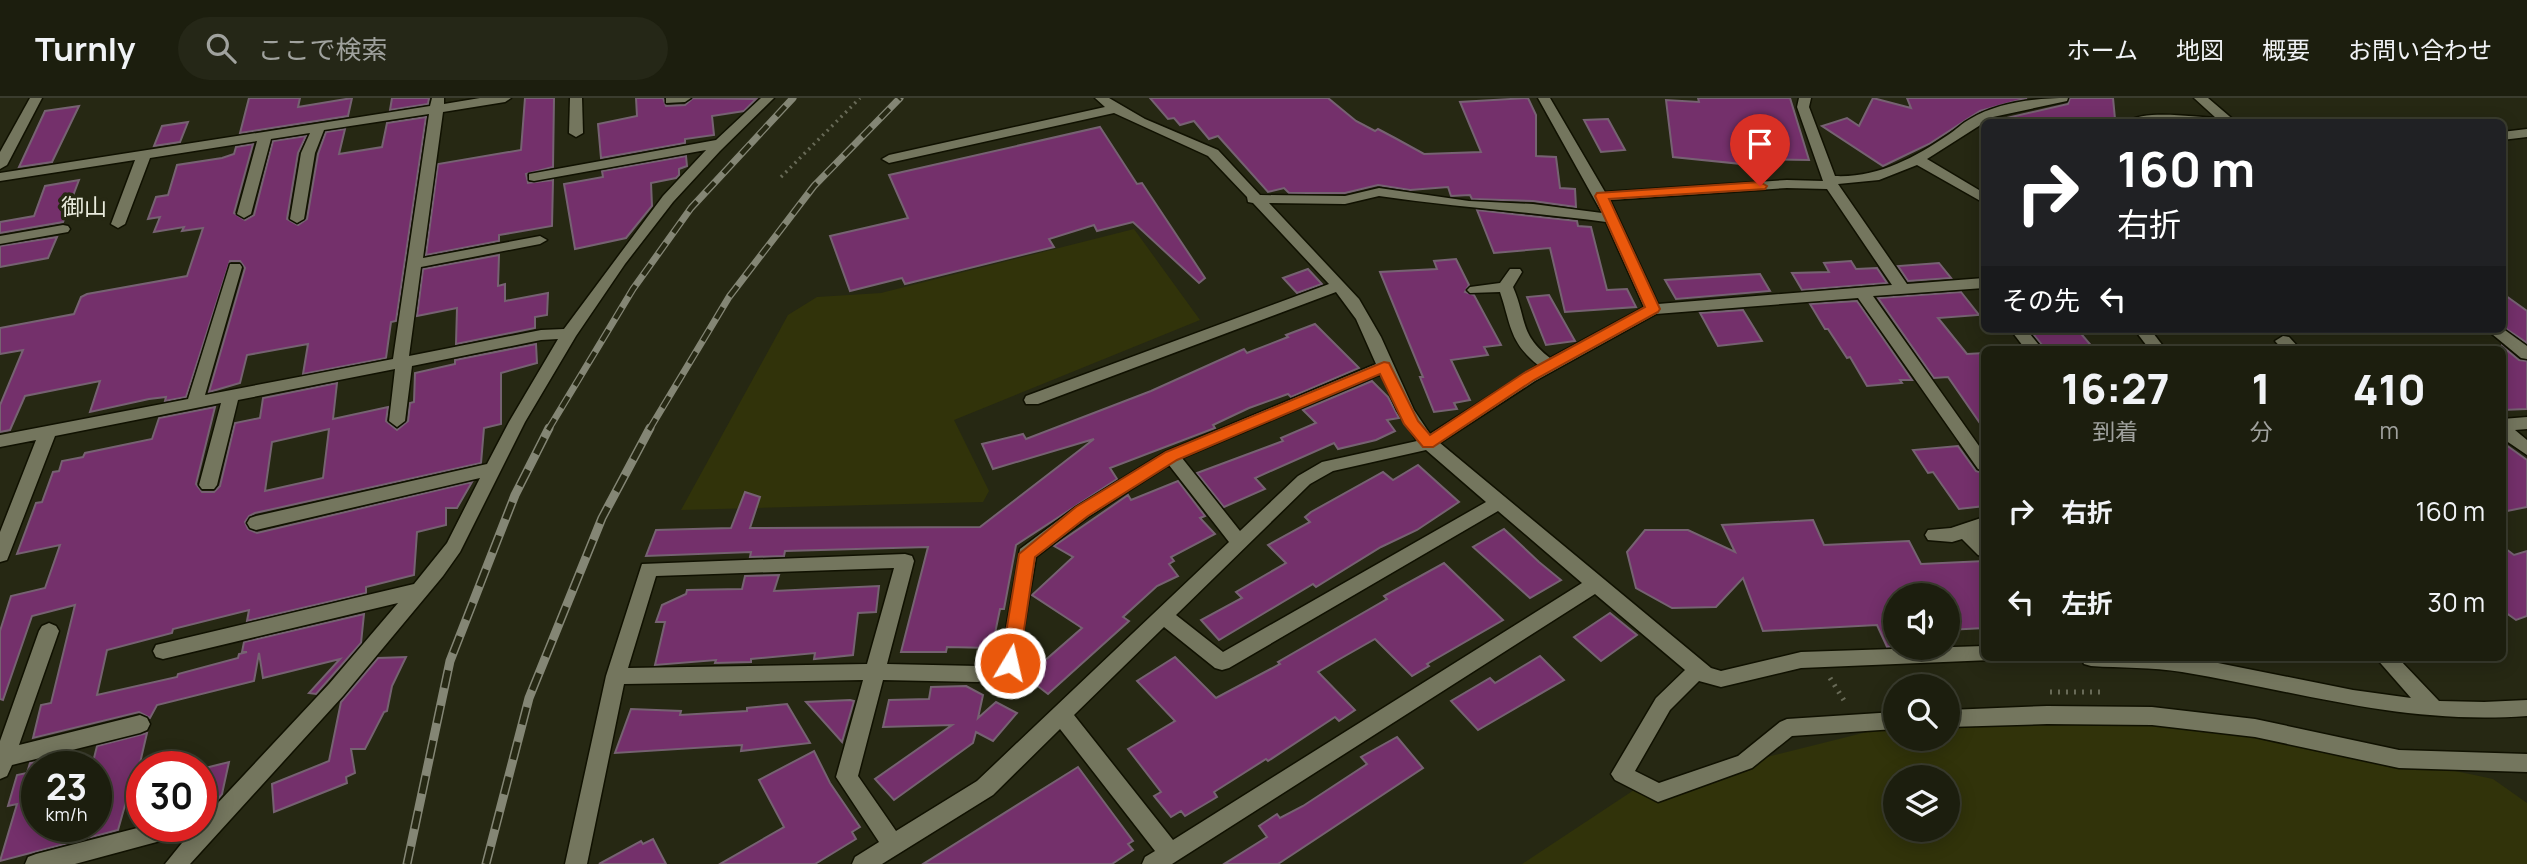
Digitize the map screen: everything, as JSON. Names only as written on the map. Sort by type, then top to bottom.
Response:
[{"type":"street","points":[[0,165],[36,98]]},
{"type":"street","points":[[0,177],[318,128],[438,104],[505,98]]},
{"type":"street","points":[[576,98],[576,133]]},
{"type":"street","points":[[217,812],[336,690],[421,590],[454,547],[492,469],[569,334],[652,220],[720,144],[768,98]]},
{"type":"street","points":[[1544,98],[1613,219],[1653,309]]},
{"type":"street","points":[[1805,98],[1803,107],[1830,183],[1903,290]]},
{"type":"street","points":[[1601,196],[1870,179],[1919,160],[1975,120],[1993,113],[2062,98]]},
{"type":"street","points":[[2200,98],[2224,119]]},
{"type":"street","points":[[397,421],[414,264],[438,104]]},
{"type":"street","points":[[889,159],[1108,104],[1192,141],[1213,153],[1253,199],[1339,286],[1366,321],[1411,424],[1428,443],[1698,670],[1721,679],[1801,660],[1981,654]]},
{"type":"street","points":[[2506,127],[2527,124]]},
{"type":"street","points":[[297,219],[308,153],[318,128]]},
{"type":"street","points":[[2506,136],[2527,133]]},
{"type":"street","points":[[244,214],[265,136]]},
{"type":"street","points":[[2506,145],[2527,143]]},
{"type":"street","points":[[534,177],[720,144]]},
{"type":"street","points":[[118,224],[144,155]]},
{"type":"street","points":[[1919,160],[1981,197]]},
{"type":"street","points":[[1253,199],[1345,200],[1379,192],[1469,205],[1523,207],[1613,219]]},
{"type":"street","points":[[0,240],[63,229]]},
{"type":"street","points":[[414,264],[540,240]]},
{"type":"street","points":[[195,402],[235,267]]},
{"type":"street","points":[[1505,287],[1515,272]]},
{"type":"street","points":[[863,864],[985,788],[1304,480],[1328,466],[1428,443],[1548,365],[1653,309],[1981,285]]},
{"type":"street","points":[[1032,400],[1339,286]]},
{"type":"street","points":[[1505,287],[1512,300],[1517,328],[1526,346],[1548,365]]},
{"type":"street","points":[[1475,290],[1505,287]]},
{"type":"street","points":[[1863,293],[1981,461]]},
{"type":"street","points":[[2500,333],[2524,349]]},
{"type":"street","points":[[0,441],[541,335],[569,334]]},
{"type":"street","points":[[615,676],[874,672],[978,674],[1010,663],[1027,554],[1082,512],[1171,456],[1384,367]]},
{"type":"street","points":[[208,485],[231,396]]},
{"type":"street","points":[[2506,426],[2527,423]]},
{"type":"street","points":[[2506,430],[2527,449]]},
{"type":"street","points":[[0,555],[48,432]]},
{"type":"street","points":[[1171,456],[1239,542]]},
{"type":"street","points":[[256,523],[492,469]]},
{"type":"street","points":[[1164,616],[1222,662],[1498,503]]},
{"type":"street","points":[[1934,535],[1951,535],[1981,525]]},
{"type":"street","points":[[1965,530],[1981,547]]},
{"type":"street","points":[[576,864],[615,676],[649,569],[905,561],[847,777],[894,846]]},
{"type":"street","points":[[1060,713],[1161,858],[1597,583]]},
{"type":"street","points":[[163,651],[421,590]]},
{"type":"street","points":[[2,764],[49,631]]},
{"type":"street","points":[[2135,661],[2179,664],[2372,701],[2433,709],[2502,711],[2527,708]]},
{"type":"street","points":[[2389,661],[2433,709]]},
{"type":"street","points":[[1698,670],[1663,704],[1622,774],[1658,793],[1745,762],[1787,728],[1883,722]]},
{"type":"street","points":[[1960,719],[2047,715],[2152,716],[2255,728],[2399,759],[2527,763]]},
{"type":"street","points":[[2,764],[140,724]]},
{"type":"street","points":[[36,864],[126,841]]},
{"type":"street","points":[[176,864],[193,842]]},
{"type":"path","points":[[781,177],[860,98]]},
{"type":"path","points":[[1821,660],[1843,702],[1856,702]]},
{"type":"shaded area","points":[[1134,229],[1200,320],[954,420],[989,491],[983,502],[681,510],[788,315],[817,297],[881,293]]},
{"type":"shaded area","points":[[1960,715],[2196,716],[2493,779],[2527,803],[2527,864],[1522,864],[1634,790],[1883,728],[1883,751],[1960,751]]},
{"type":"building","points":[[249,98],[300,98],[298,107],[352,98],[348,116],[240,133]]},
{"type":"building","points":[[392,98],[429,98],[428,104],[390,110]]},
{"type":"building","points":[[525,98],[554,98],[553,167],[526,174],[528,183],[553,180],[552,226],[499,235],[499,241],[426,255],[438,164],[521,150]]},
{"type":"building","points":[[636,98],[663,98],[666,106],[685,105],[693,98],[756,99],[744,111],[712,116],[714,135],[601,158],[598,124],[637,116]]},
{"type":"building","points":[[1150,98],[1328,98],[1356,121],[1375,131],[1378,129],[1424,154],[1481,152],[1460,102],[1528,98],[1536,115],[1536,156],[1556,157],[1560,188],[1575,189],[1576,207],[1533,201],[1472,199],[1470,195],[1451,196],[1448,187],[1410,190],[1378,185],[1345,193],[1289,193],[1284,188],[1268,192],[1218,136],[1209,139],[1194,121],[1180,125],[1174,118],[1168,119]]},
{"type":"building","points":[[1698,98],[1790,98],[1809,160],[1751,159],[1752,165],[1673,157],[1666,100],[1699,102]]},
{"type":"building","points":[[1873,98],[1911,108],[1907,98],[2027,98],[1980,111],[1929,144],[1883,166],[1822,126],[1847,118],[1859,126]]},
{"type":"building","points":[[2070,98],[2113,98],[2115,119],[2002,119],[2068,104]]},
{"type":"building","points":[[79,106],[52,162],[19,167],[45,111]]},
{"type":"building","points":[[426,117],[396,321],[391,322],[386,358],[303,374],[308,344],[247,355],[240,383],[209,392],[245,268],[240,261],[230,261],[186,397],[165,401],[166,397],[149,399],[90,412],[100,381],[25,396],[10,430],[0,432],[0,405],[23,350],[0,354],[0,328],[74,314],[81,297],[87,294],[187,276],[203,228],[182,231],[184,227],[154,232],[160,217],[148,219],[156,197],[168,195],[177,165],[222,158],[234,154],[236,147],[253,144],[234,213],[245,220],[254,215],[273,141],[306,136],[298,153],[287,219],[298,225],[307,219],[318,154],[326,132],[345,129],[339,154],[382,147],[387,123]]},
{"type":"building","points":[[1608,119],[1625,150],[1601,152],[1584,120]]},
{"type":"building","points":[[188,122],[180,142],[154,146],[162,126]]},
{"type":"building","points":[[1100,127],[1137,184],[1142,183],[1205,278],[1199,283],[1133,222],[1097,231],[1094,225],[1049,239],[1054,247],[905,284],[902,278],[850,291],[830,236],[908,218],[889,175]]},
{"type":"building","points":[[686,156],[687,166],[679,169],[676,178],[651,183],[652,206],[626,238],[575,249],[564,184],[603,177],[602,171]]},
{"type":"building","points":[[79,180],[63,222],[0,233],[0,222],[34,216],[45,186]]},
{"type":"building","points":[[1477,210],[1577,221],[1578,226],[1591,227],[1607,290],[1627,289],[1636,307],[1565,312],[1550,248],[1494,253]]},
{"type":"building","points":[[57,237],[48,258],[0,267],[0,246]]},
{"type":"building","points":[[499,255],[498,286],[505,284],[505,301],[548,293],[547,315],[535,317],[535,328],[456,344],[457,308],[417,316],[423,269]]},
{"type":"building","points":[[1456,259],[1469,285],[1465,292],[1474,295],[1501,345],[1484,347],[1488,355],[1451,360],[1470,400],[1454,403],[1457,409],[1434,412],[1420,377],[1423,377],[1380,272],[1437,269],[1434,261]]},
{"type":"building","points":[[1851,261],[1856,269],[1877,268],[1887,283],[1802,290],[1792,273],[1829,272],[1824,263]]},
{"type":"building","points":[[1939,263],[1951,278],[1908,281],[1898,266]]},
{"type":"building","points":[[1308,269],[1322,284],[1297,293],[1283,278]]},
{"type":"building","points":[[1760,274],[1770,291],[1676,299],[1665,280]]},
{"type":"building","points":[[1961,292],[1979,315],[1938,318],[1967,354],[1981,353],[1981,425],[1948,377],[1934,378],[1878,298]]},
{"type":"building","points":[[1549,295],[1575,341],[1546,345],[1527,297]]},
{"type":"building","points":[[2506,296],[2527,311],[2527,343],[2506,329]]},
{"type":"building","points":[[1857,301],[1912,380],[1867,386],[1850,357],[1847,358],[1828,329],[1825,329],[1810,304]]},
{"type":"building","points":[[1743,310],[1762,341],[1718,346],[1700,313]]},
{"type":"building","points":[[1315,324],[1359,368],[1291,397],[1288,394],[1249,408],[1213,425],[1215,428],[1110,468],[1117,479],[1016,545],[1004,609],[1000,609],[992,648],[947,647],[946,652],[901,652],[928,547],[785,551],[784,556],[750,557],[751,552],[646,556],[656,530],[731,528],[745,492],[760,497],[750,528],[980,527],[1094,439],[993,469],[982,444],[1023,434],[1026,439],[1151,391],[1244,349],[1247,353]]},
{"type":"building","points":[[2032,333],[2080,333],[2092,346],[2043,346]]},
{"type":"building","points":[[536,344],[537,363],[501,373],[501,424],[484,428],[481,463],[255,513],[245,522],[248,529],[257,533],[472,482],[457,508],[446,508],[446,525],[417,532],[414,575],[366,587],[366,593],[247,621],[249,610],[173,629],[172,633],[107,650],[97,695],[177,677],[178,674],[238,658],[239,654],[247,652],[242,652],[244,642],[364,614],[361,643],[316,694],[309,693],[340,659],[263,678],[259,653],[254,681],[157,705],[150,718],[139,712],[33,738],[41,705],[51,703],[75,605],[32,616],[3,700],[0,699],[0,631],[11,596],[45,588],[60,545],[17,554],[36,503],[42,502],[53,472],[59,471],[62,461],[83,457],[85,453],[152,439],[159,418],[215,407],[196,484],[202,492],[214,492],[220,486],[235,423],[260,418],[263,398],[337,383],[333,419],[388,407],[386,421],[397,430],[408,421],[410,403],[414,402],[415,373],[455,364],[455,360]],"holes":[[[329,429],[323,478],[265,491],[272,442]]]},
{"type":"building","points":[[2506,349],[2519,360],[2527,361],[2527,409],[2506,410]]},
{"type":"building","points":[[1372,381],[1388,397],[1399,418],[1387,420],[1395,431],[1376,440],[1338,449],[1334,443],[1255,478],[1265,489],[1224,507],[1197,473],[1283,441],[1281,438],[1316,423],[1303,410]]},
{"type":"building","points":[[2506,445],[2527,460],[2527,507],[2506,511]]},
{"type":"building","points":[[1958,446],[1976,471],[1981,472],[1981,506],[1959,509],[1933,472],[1928,473],[1913,450]]},
{"type":"building","points":[[1418,465],[1459,502],[1417,530],[1381,547],[1316,587],[1313,584],[1219,640],[1201,620],[1242,598],[1236,592],[1286,563],[1268,545],[1310,522],[1305,517],[1311,512],[1383,472],[1393,480]]},
{"type":"building","points":[[1178,481],[1205,516],[1200,518],[1215,534],[1171,557],[1174,561],[1169,564],[1178,576],[1157,586],[1123,617],[1129,621],[1048,694],[1026,677],[1082,628],[1032,595],[1073,557],[1054,546],[1128,495],[1131,500]]},
{"type":"building","points":[[1813,520],[1824,545],[1909,541],[1921,564],[1981,561],[1981,628],[1960,629],[1960,583],[1883,583],[1883,638],[1877,625],[1763,631],[1743,578],[1716,607],[1672,608],[1636,588],[1627,552],[1645,530],[1688,530],[1735,552],[1722,525]]},
{"type":"building","points":[[1504,529],[1561,580],[1530,598],[1473,547]]},
{"type":"building","points":[[2506,549],[2514,555],[2527,551],[2527,616],[2516,620],[2506,613]]},
{"type":"building","points":[[1444,563],[1503,620],[1427,664],[1429,666],[1412,676],[1375,639],[1338,660],[1318,672],[1355,710],[1339,721],[1335,717],[1268,761],[1266,759],[1214,792],[1217,797],[1185,816],[1181,811],[1171,817],[1154,796],[1161,792],[1128,749],[1175,721],[1137,681],[1175,657],[1216,698],[1280,664],[1278,662],[1387,599],[1384,596]]},
{"type":"building","points":[[779,575],[774,591],[879,586],[876,612],[858,613],[853,655],[814,659],[815,653],[751,659],[751,662],[715,663],[716,660],[655,665],[665,622],[656,622],[662,605],[686,594],[687,590],[742,589],[745,576]]},
{"type":"building","points":[[1610,613],[1637,635],[1601,661],[1574,637]]},
{"type":"building","points":[[1540,656],[1564,680],[1478,730],[1451,701],[1490,678],[1495,683]]},
{"type":"building","points":[[406,657],[392,686],[387,711],[365,749],[351,749],[355,773],[346,777],[347,783],[274,812],[272,784],[329,761],[341,702],[378,658]]},
{"type":"building","points":[[966,686],[983,695],[978,718],[996,702],[1017,713],[993,741],[976,732],[973,743],[894,800],[875,779],[952,725],[883,727],[889,700],[929,699],[931,687]]},
{"type":"building","points":[[854,701],[842,742],[806,702]]},
{"type":"building","points":[[787,704],[810,743],[741,751],[742,745],[615,753],[631,709],[681,711],[680,715],[747,711],[747,708]]},
{"type":"building","points":[[147,733],[143,751],[126,751],[126,802],[118,830],[112,832],[112,751],[96,751],[97,746]]},
{"type":"building","points":[[1397,737],[1423,768],[1278,864],[1224,864],[1267,837],[1259,826],[1277,814],[1280,818],[1303,806],[1367,764],[1361,757]]},
{"type":"building","points":[[814,751],[830,783],[860,827],[852,832],[856,839],[815,864],[720,864],[784,827],[759,780]]},
{"type":"building","points":[[229,762],[222,794],[217,800],[217,765]]},
{"type":"building","points":[[1078,767],[1133,841],[1128,844],[1133,850],[1112,864],[923,864]]},
{"type":"building","points":[[21,774],[21,842],[72,842],[0,861],[17,804],[8,806],[17,775]]},
{"type":"building","points":[[653,839],[666,864],[599,864],[641,841],[643,844]]},
{"type":"railway","points":[[548,430],[633,289],[691,208],[793,98]]},
{"type":"railway","points":[[649,430],[729,297],[814,186],[900,98]]},
{"type":"railway","points":[[407,864],[450,661],[515,495],[549,428]]},
{"type":"railway","points":[[486,864],[529,698],[602,518],[650,428]]},
{"type":"district","name":"御山","points":[[84,207]]},
{"type":"route","points":[[1010,663],[1027,554],[1082,512],[1171,456],[1384,367],[1411,424],[1428,443],[1529,377],[1653,309],[1601,196],[1760,186]]}]
